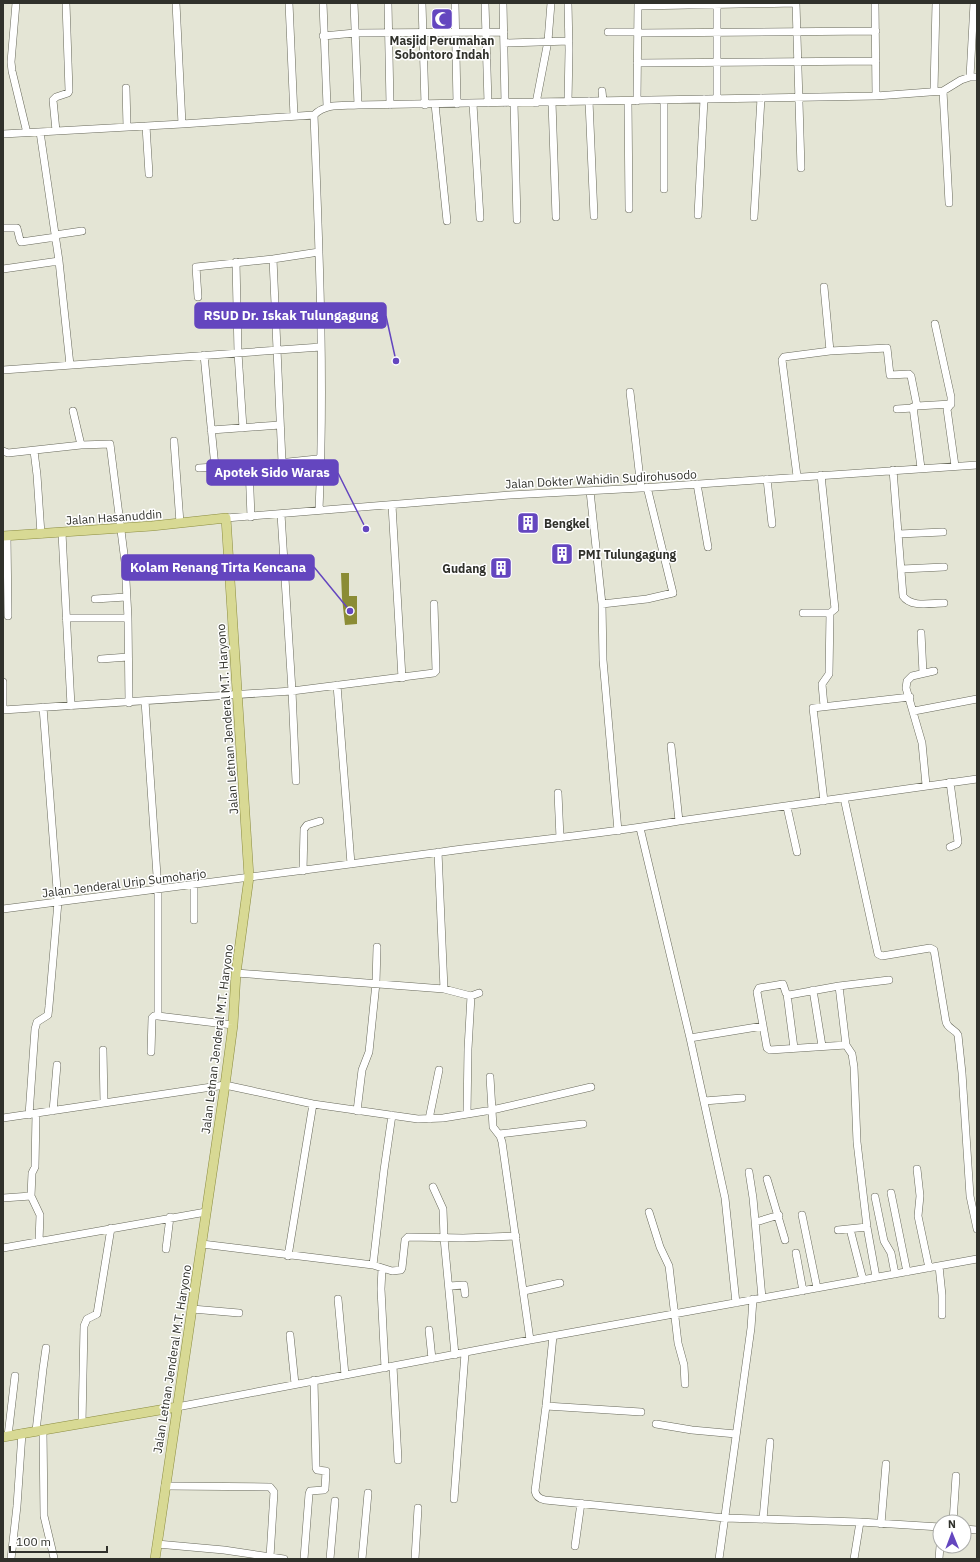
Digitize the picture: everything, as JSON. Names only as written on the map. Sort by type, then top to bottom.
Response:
[{"type":"main road","name":"Jalan Hasanuddin","points":[[5,536],[62,533],[226,518]]},
{"type":"main road","name":"Jalan Letnan Jenderal M.T. Haryono","points":[[155,1559],[225,1085],[236,973],[249,878],[226,518]]},
{"type":"main road","points":[[6,1436],[177,1407]]},
{"type":"street","points":[[16,3],[11,66],[27,133]]},
{"type":"street","points":[[56,131],[52,100],[69,92],[66,3]]},
{"type":"street","points":[[176,3],[182,124]]},
{"type":"street","points":[[289,3],[294,116]]},
{"type":"street","points":[[323,3],[323,36],[328,106]]},
{"type":"street","points":[[354,3],[358,105]]},
{"type":"street","points":[[388,3],[390,105]]},
{"type":"street","points":[[422,3],[425,104]]},
{"type":"street","points":[[455,3],[457,104]]},
{"type":"street","points":[[486,3],[488,103]]},
{"type":"street","points":[[503,3],[505,103]]},
{"type":"street","points":[[536,103],[548,41],[551,3]]},
{"type":"street","points":[[568,3],[568,102]]},
{"type":"street","points":[[637,101],[638,4],[796,3],[801,168]]},
{"type":"street","points":[[875,3],[876,96]]},
{"type":"street","points":[[934,91],[936,3]]},
{"type":"street","points":[[3,134],[314,115],[322,108],[328,106],[798,98],[876,96],[944,91],[961,80],[974,77],[974,3]]},
{"type":"street","points":[[717,4],[717,99]]},
{"type":"street","points":[[608,32],[876,31]]},
{"type":"street","points":[[323,36],[389,32],[504,32]]},
{"type":"street","points":[[504,43],[569,41]]},
{"type":"street","points":[[637,63],[876,61]]},
{"type":"street","points":[[126,88],[127,127]]},
{"type":"street","points":[[602,91],[602,101]]},
{"type":"street","points":[[944,91],[949,204]]},
{"type":"street","points":[[754,217],[761,98]]},
{"type":"street","points":[[698,216],[704,99]]},
{"type":"street","points":[[664,100],[664,189]]},
{"type":"street","points":[[589,101],[594,216]]},
{"type":"street","points":[[628,101],[629,209]]},
{"type":"street","points":[[552,102],[556,217]]},
{"type":"street","points":[[514,103],[517,220]]},
{"type":"street","points":[[435,104],[447,222]]},
{"type":"street","points":[[473,104],[480,218]]},
{"type":"street","points":[[314,115],[321,347],[321,458],[319,510]]},
{"type":"street","points":[[146,126],[149,174]]},
{"type":"street","points":[[40,132],[56,236],[70,365]]},
{"type":"street","points":[[3,228],[17,228],[21,242],[82,231]]},
{"type":"street","points":[[198,297],[196,267],[273,259],[319,252]]},
{"type":"street","points":[[273,259],[282,462]]},
{"type":"street","points":[[3,269],[59,262]]},
{"type":"street","points":[[236,262],[238,353],[243,428]]},
{"type":"street","points":[[824,287],[830,351]]},
{"type":"street","points":[[935,324],[951,404],[947,409],[955,466]]},
{"type":"street","points":[[3,370],[321,347]]},
{"type":"street","points":[[797,476],[782,360],[784,357],[830,351],[886,348],[890,375],[908,374],[911,376],[921,468]]},
{"type":"street","points":[[204,355],[215,467]]},
{"type":"street","points":[[602,604],[648,599],[673,593],[644,488],[630,392]]},
{"type":"street","points":[[897,409],[951,404]]},
{"type":"street","points":[[73,410],[81,445]]},
{"type":"street","points":[[211,430],[280,425]]},
{"type":"street","points":[[174,441],[180,523]]},
{"type":"street","points":[[3,451],[8,453],[81,445],[110,444],[125,562],[128,618],[129,703]]},
{"type":"street","points":[[34,451],[41,534]]},
{"type":"street","points":[[199,468],[249,466],[317,459]]},
{"type":"street","name":"Jalan Dokter Wahidin Sudirohusodo","points":[[226,518],[510,495],[644,488],[797,476],[977,465]]},
{"type":"street","points":[[249,466],[251,517]]},
{"type":"street","points":[[893,470],[902,568],[903,596],[906,600],[914,604],[944,603]]},
{"type":"street","points":[[803,613],[830,613],[835,609],[822,475]]},
{"type":"street","points":[[767,479],[772,524]]},
{"type":"street","points":[[697,484],[708,547]]},
{"type":"street","points":[[590,491],[602,604],[603,660],[618,831]]},
{"type":"street","points":[[392,505],[402,678]]},
{"type":"street","points":[[281,514],[296,781]]},
{"type":"street","points":[[899,534],[943,532]]},
{"type":"street","points":[[62,533],[71,706]]},
{"type":"street","points":[[5,536],[8,616]]},
{"type":"street","points":[[902,568],[944,567]]},
{"type":"street","points":[[95,599],[126,597]]},
{"type":"street","points":[[3,682],[3,710],[145,702],[292,691],[434,673],[436,671],[434,604]]},
{"type":"street","points":[[824,706],[822,684],[829,674],[830,613]]},
{"type":"street","points":[[66,618],[128,618]]},
{"type":"street","points":[[921,633],[922,673]]},
{"type":"street","points":[[101,659],[128,658]]},
{"type":"street","points":[[926,785],[922,743],[910,697],[906,688],[907,681],[912,676],[934,671]]},
{"type":"street","points":[[338,685],[351,864]]},
{"type":"street","points":[[824,801],[813,709],[814,707],[910,697]]},
{"type":"street","points":[[914,711],[977,699]]},
{"type":"street","points":[[145,702],[158,890],[158,1016]]},
{"type":"street","points":[[29,1115],[35,1029],[37,1022],[48,1015],[58,902],[43,707]]},
{"type":"street","points":[[671,746],[679,821]]},
{"type":"street","name":"Jalan Jenderal Urip Sumoharjo","points":[[3,909],[158,890],[438,852],[618,831],[926,785],[977,779]]},
{"type":"street","points":[[950,782],[958,842],[950,847]]},
{"type":"street","points":[[558,793],[560,838]]},
{"type":"street","points":[[844,798],[878,954],[882,956],[930,948],[934,950],[947,1026],[956,1031],[958,1035],[970,1196],[977,1229]]},
{"type":"street","points":[[787,806],[798,852]]},
{"type":"street","points":[[303,871],[304,829],[307,825],[320,821]]},
{"type":"street","points":[[640,828],[690,1038],[725,1198],[736,1303]]},
{"type":"street","points":[[438,852],[444,989]]},
{"type":"street","points":[[194,885],[194,920]]},
{"type":"street","points":[[357,1111],[362,1070],[369,1052],[376,983],[377,947]]},
{"type":"street","points":[[236,973],[444,989],[471,996],[479,993]]},
{"type":"street","points":[[787,994],[889,980]]},
{"type":"street","points":[[794,1048],[787,994],[783,984],[758,990],[763,1026],[769,1049],[794,1048],[846,1045]]},
{"type":"street","points":[[838,986],[846,1045],[852,1054],[854,1067],[857,1142],[867,1227],[876,1277]]},
{"type":"street","points":[[813,990],[822,1046]]},
{"type":"street","points":[[467,1114],[468,1049],[471,996]]},
{"type":"street","points":[[151,1052],[152,1018],[154,1016],[232,1025]]},
{"type":"street","points":[[690,1038],[763,1026]]},
{"type":"street","points":[[103,1050],[104,1103]]},
{"type":"street","points":[[53,1111],[58,1065]]},
{"type":"street","points":[[429,1119],[439,1070]]},
{"type":"street","points":[[490,1077],[493,1127],[499,1134],[502,1142],[530,1340]]},
{"type":"street","points":[[3,1118],[225,1085],[313,1104],[357,1111],[429,1119],[492,1110],[591,1087]]},
{"type":"street","points":[[704,1101],[742,1098]]},
{"type":"street","points":[[288,1256],[313,1104]]},
{"type":"street","points":[[36,1114],[35,1167],[32,1173],[31,1196],[40,1215],[39,1241]]},
{"type":"street","points":[[373,1265],[392,1115]]},
{"type":"street","points":[[499,1134],[584,1124]]},
{"type":"street","points":[[917,1169],[920,1196],[918,1216],[928,1268]]},
{"type":"street","points":[[749,1172],[756,1222],[762,1298]]},
{"type":"street","points":[[767,1179],[779,1215],[785,1240]]},
{"type":"street","points":[[433,1187],[443,1209],[444,1238],[455,1354]]},
{"type":"street","points":[[890,1193],[907,1272]]},
{"type":"street","points":[[3,1198],[31,1196]]},
{"type":"street","points":[[875,1197],[884,1240],[891,1253],[896,1274]]},
{"type":"street","points":[[3,1248],[170,1217],[206,1212]]},
{"type":"street","points":[[649,1212],[660,1247],[669,1266],[678,1343],[684,1365],[685,1384]]},
{"type":"street","points":[[756,1222],[779,1215]]},
{"type":"street","points":[[802,1215],[817,1288]]},
{"type":"street","points":[[166,1249],[170,1217]]},
{"type":"street","points":[[838,1230],[867,1227]]},
{"type":"street","points":[[82,1423],[84,1326],[87,1319],[97,1314],[111,1228]]},
{"type":"street","points":[[850,1229],[863,1280]]},
{"type":"street","points":[[202,1244],[288,1256],[373,1265],[392,1271],[401,1270],[405,1240],[408,1237],[444,1238],[516,1236]]},
{"type":"street","points":[[796,1253],[803,1290]]},
{"type":"street","points":[[177,1407],[530,1340],[977,1259]]},
{"type":"street","points":[[939,1266],[942,1315]]},
{"type":"street","points":[[382,1268],[381,1289],[385,1368]]},
{"type":"street","points":[[524,1291],[560,1283]]},
{"type":"street","points":[[449,1286],[464,1285],[465,1294]]},
{"type":"street","points":[[338,1299],[345,1375]]},
{"type":"street","points":[[720,1559],[751,1328],[753,1299]]},
{"type":"street","points":[[192,1309],[239,1313]]},
{"type":"street","points":[[429,1330],[432,1359]]},
{"type":"street","points":[[290,1335],[295,1384]]},
{"type":"street","points":[[553,1336],[535,1495],[540,1499],[725,1518],[860,1522],[932,1527]]},
{"type":"street","points":[[46,1348],[43,1369],[39,1430],[44,1516],[54,1558]]},
{"type":"street","points":[[454,1499],[465,1353]]},
{"type":"street","points":[[393,1366],[398,1460]]},
{"type":"street","points":[[6,1436],[15,1376]]},
{"type":"street","points":[[304,1559],[309,1494],[310,1491],[325,1489],[326,1471],[317,1469],[314,1380]]},
{"type":"street","points":[[546,1406],[641,1412]]},
{"type":"street","points":[[656,1424],[692,1430],[736,1434]]},
{"type":"street","points":[[11,1559],[17,1506],[22,1433]]},
{"type":"street","points":[[763,1519],[770,1442]]},
{"type":"street","points":[[881,1524],[886,1464]]},
{"type":"street","points":[[954,1514],[956,1476]]},
{"type":"street","points":[[165,1486],[270,1487],[274,1492],[270,1557]]},
{"type":"street","points":[[362,1559],[368,1493]]},
{"type":"street","points":[[330,1559],[335,1501]]},
{"type":"street","points":[[575,1546],[581,1503]]},
{"type":"street","points":[[415,1559],[418,1508]]},
{"type":"street","points":[[854,1559],[860,1522]]},
{"type":"street","points":[[157,1544],[224,1550],[284,1559]]},
{"type":"shaded area","points":[[341,573],[349,573],[349,596],[357,596],[357,624],[345,625]]},
{"type":"place","name":"Masjid Perumahan Sobontoro Indah","points":[[442,19]]},
{"type":"place","name":"RSUD Dr. Iskak Tulungagung","points":[[396,361]]},
{"type":"place","name":"Bengkel","points":[[528,523]]},
{"type":"place","name":"Apotek Sido Waras","points":[[366,529]]},
{"type":"place","name":"PMI Tulungagung","points":[[562,554]]},
{"type":"place","name":"Gudang","points":[[501,568]]},
{"type":"place","name":"Kolam Renang Tirta Kencana","points":[[350,611]]}]
